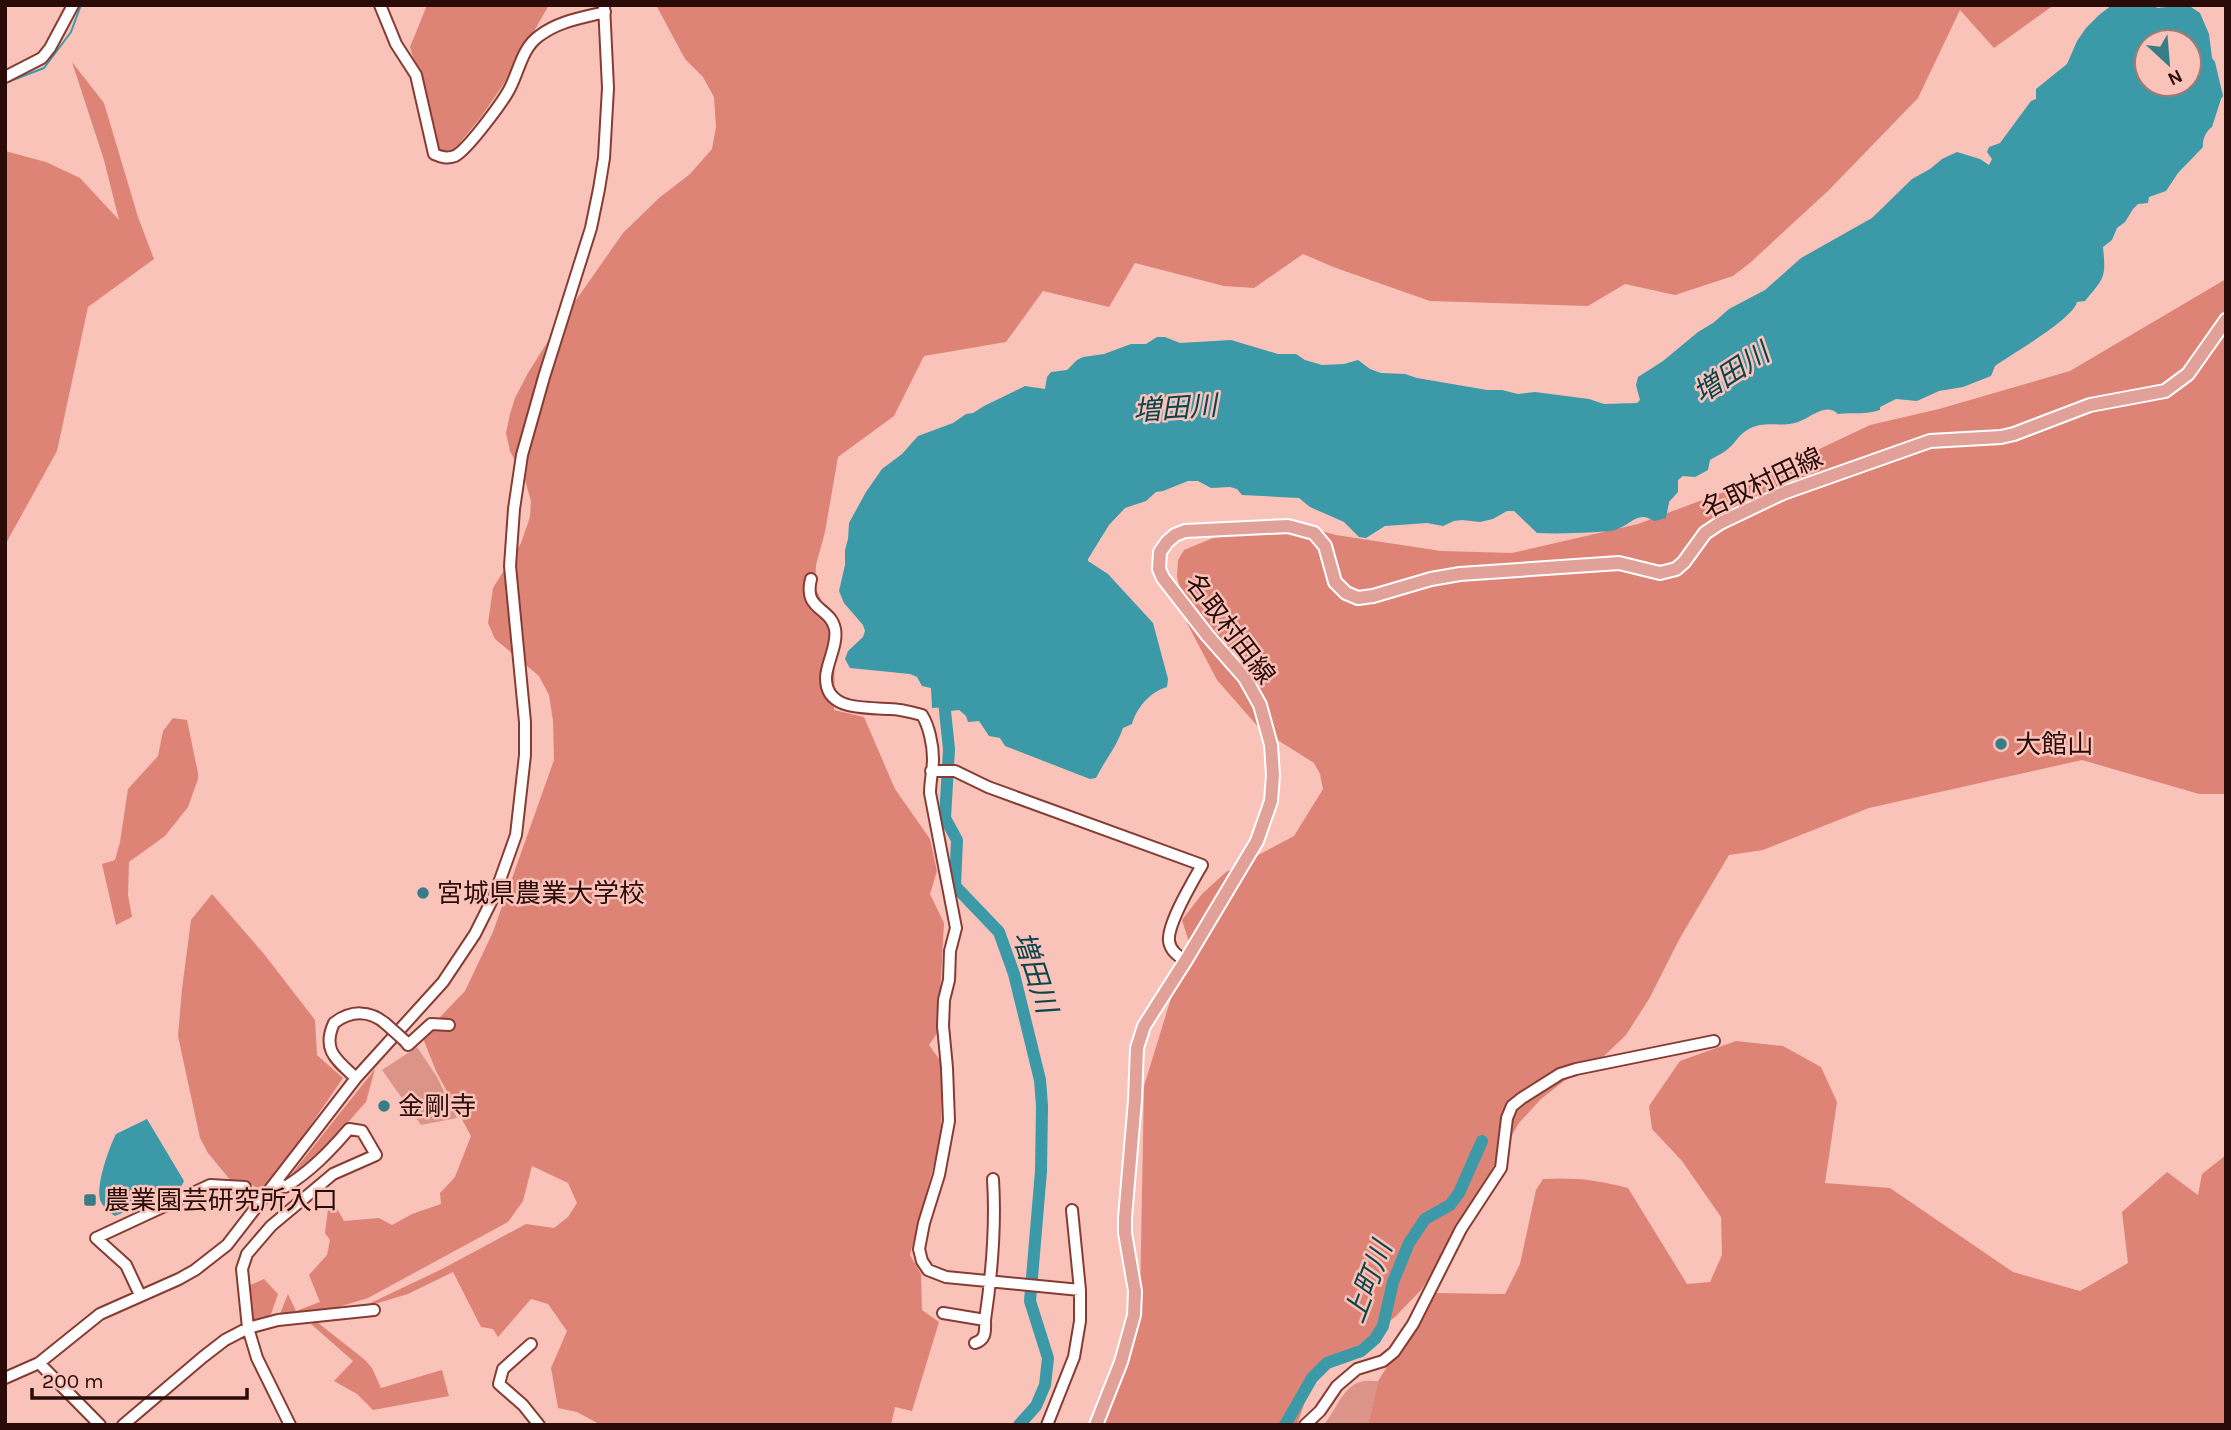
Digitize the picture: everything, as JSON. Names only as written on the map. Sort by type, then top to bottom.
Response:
[{"type":"main road","name":"名取村田線","points":[[1096,1425],[1121,1362],[1134,1315],[1135,1291],[1125,1233],[1137,1048],[1143,1026],[1257,841],[1271,801],[1272,745],[1260,705],[1245,678],[1208,636],[1159,569],[1160,552],[1175,536],[1185,531],[1205,529],[1288,526],[1314,533],[1325,547],[1335,582],[1346,593],[1358,598],[1431,579],[1472,573],[1619,562],[1660,573],[1676,569],[1704,533],[1720,523],[1783,493],[1875,459],[1930,441],[2014,434],[2090,405],[2165,391],[2188,374],[2226,320]]},
{"type":"street","points":[[5,78],[42,58],[73,5]]},
{"type":"street","points":[[5,1378],[39,1363],[100,1314],[187,1275],[217,1255],[236,1235],[356,1078],[428,1000],[459,960],[486,915],[504,874],[516,835],[523,787],[525,722],[510,566],[513,509],[526,442],[591,228],[599,189],[604,158],[608,88],[605,9],[570,19],[538,36],[524,54],[510,90],[500,104],[458,155],[443,158],[434,154],[430,145],[416,75],[396,44],[380,5]]},
{"type":"street","points":[[811,579],[808,592],[811,600],[835,629],[826,678],[830,693],[844,705],[855,708],[893,709],[922,715],[937,771]]},
{"type":"street","points":[[1080,1290],[939,1275],[928,1270],[919,1256],[923,1223],[939,1175],[949,1121],[943,1032],[944,1000],[949,980],[950,951],[956,928],[933,813],[929,779],[937,771],[955,771],[988,788],[1202,865],[1170,930],[1169,944],[1178,957],[1186,960]]},
{"type":"street","points":[[356,1078],[334,1057],[329,1040],[334,1023],[349,1014],[373,1014],[408,1045],[432,1024],[449,1025]]},
{"type":"street","points":[[1305,1425],[1320,1411],[1337,1386],[1357,1369],[1383,1361],[1394,1352],[1413,1324],[1461,1229],[1501,1168],[1507,1118],[1512,1106],[1560,1074],[1714,1041]]},
{"type":"street","points":[[277,1182],[285,1187],[313,1168],[349,1129],[362,1131],[376,1155],[333,1174],[271,1226],[247,1254],[242,1269],[248,1328],[257,1358],[290,1425]]},
{"type":"street","points":[[975,1343],[985,1337],[995,1206],[993,1179]]},
{"type":"street","points":[[140,1295],[126,1265],[96,1238],[210,1185],[245,1186]]},
{"type":"street","points":[[1046,1425],[1074,1357],[1080,1321],[1080,1290],[1072,1210]]},
{"type":"street","points":[[123,1425],[203,1357],[225,1340],[248,1328],[278,1320],[374,1310]]},
{"type":"street","points":[[943,1313],[985,1320]]},
{"type":"street","points":[[531,1343],[503,1370],[499,1384],[523,1405],[538,1425]]},
{"type":"street","points":[[39,1363],[100,1425]]},
{"type":"shaded area","points":[[427,5],[549,5],[505,82],[453,151],[437,151],[433,127],[410,47]]},
{"type":"shaded area","points":[[656,5],[2054,5],[1994,48],[1960,10],[1918,98],[1829,190],[1733,276],[1675,295],[1625,284],[1588,306],[1430,301],[1303,254],[1254,288],[1224,286],[1135,263],[1109,307],[1043,291],[1006,342],[924,356],[894,416],[838,457],[825,532],[816,565],[815,587],[835,628],[834,710],[864,717],[895,789],[930,839],[937,871],[930,894],[944,923],[938,1032],[929,1045],[942,1063],[941,1138],[910,1255],[921,1274],[922,1310],[939,1322],[912,1411],[895,1407],[891,1425],[601,1425],[577,1412],[558,1408],[551,1368],[567,1331],[548,1304],[531,1299],[498,1337],[493,1329],[481,1327],[453,1272],[408,1294],[358,1309],[442,1269],[526,1224],[554,1228],[568,1217],[577,1203],[568,1183],[532,1166],[523,1201],[508,1222],[368,1298],[322,1312],[279,1316],[288,1294],[296,1311],[320,1302],[309,1275],[327,1255],[330,1240],[325,1233],[328,1209],[336,1207],[344,1221],[379,1218],[392,1225],[412,1214],[441,1204],[440,1193],[455,1177],[471,1136],[436,1071],[422,1036],[465,991],[493,932],[554,760],[549,695],[539,676],[495,639],[488,623],[493,588],[521,543],[530,517],[531,501],[525,480],[510,451],[506,433],[515,398],[528,373],[623,233],[659,198],[690,174],[712,149],[716,127],[714,97],[703,77],[685,59]]},
{"type":"shaded area","points":[[72,62],[104,103],[138,217],[154,259],[88,307],[57,451],[5,545],[5,151],[46,162],[80,178],[119,220],[104,160]]},
{"type":"shaded area","points":[[2226,279],[2226,794],[2199,794],[2082,760],[1869,808],[1763,850],[1729,855],[1626,1035],[1603,1057],[1541,1099],[1519,1123],[1422,1289],[1395,1317],[1312,1381],[1297,1425],[1100,1425],[1140,1300],[1144,1086],[1172,995],[1194,958],[1182,920],[1202,894],[1226,872],[1294,836],[1323,789],[1314,763],[1260,729],[1217,680],[1187,623],[1177,576],[1178,560],[1184,550],[1218,536],[1266,526],[1295,524],[1336,535],[1441,551],[1512,553],[1638,524],[1748,483],[1870,425],[1939,409],[2070,371]]},
{"type":"shaded area","points":[[173,718],[187,720],[198,779],[188,807],[165,836],[129,862],[128,895],[132,917],[116,925],[102,864],[115,860],[128,789],[158,756],[163,731]]},
{"type":"shaded area","points":[[212,894],[264,954],[315,1020],[317,1055],[343,1078],[264,1193],[248,1182],[231,1181],[208,1153],[200,1138],[178,1036],[191,920]]},
{"type":"shaded area","points":[[1736,1041],[1783,1046],[1821,1067],[1837,1102],[1825,1183],[1890,1188],[2013,1272],[2080,1291],[2128,1263],[2122,1212],[2167,1172],[2198,1195],[2202,1174],[2226,1155],[2226,1425],[1368,1425],[1378,1381],[1434,1293],[1505,1294],[1520,1264],[1536,1190],[1543,1179],[1586,1180],[1628,1188],[1687,1284],[1710,1282],[1722,1255],[1721,1217],[1682,1161],[1652,1129],[1649,1106],[1680,1061]]},
{"type":"shaded area","points":[[417,1047],[437,1077],[457,1118],[421,1125],[382,1070]]},
{"type":"shaded area","points":[[375,1069],[366,1102],[316,1158],[286,1181]]},
{"type":"shaded area","points":[[264,1279],[278,1294],[270,1317],[252,1320],[248,1286]]},
{"type":"shaded area","points":[[317,1322],[365,1360],[372,1368],[381,1388],[442,1370],[449,1396],[373,1410],[357,1394],[334,1381],[353,1361],[311,1324]]},
{"type":"shaded area","points":[[1378,1381],[1368,1425],[1323,1425],[1348,1389],[1360,1382]]},
{"type":"water","points":[[2112,5],[2155,5],[2157,8],[2188,5],[2200,13],[2209,34],[2212,58],[2223,96],[2212,127],[2203,141],[2203,147],[2178,173],[2166,191],[2149,197],[2148,203],[2138,204],[2133,209],[2125,222],[2117,228],[2112,240],[2103,247],[2103,277],[2092,293],[2085,301],[2077,302],[2054,327],[1995,366],[1991,376],[1963,387],[1939,391],[1917,401],[1896,399],[1875,412],[1838,414],[1823,410],[1792,424],[1755,426],[1745,431],[1727,450],[1710,460],[1708,470],[1695,477],[1683,476],[1678,480],[1678,492],[1669,502],[1666,518],[1654,521],[1643,517],[1611,531],[1537,533],[1514,511],[1507,511],[1493,519],[1480,522],[1462,520],[1443,526],[1427,523],[1385,526],[1366,538],[1359,537],[1344,522],[1310,507],[1299,498],[1242,495],[1237,489],[1211,488],[1198,481],[1188,481],[1156,492],[1146,501],[1125,508],[1109,525],[1088,559],[1108,574],[1153,623],[1168,679],[1167,687],[1150,696],[1141,706],[1132,724],[1123,728],[1096,778],[1090,779],[1005,746],[1000,738],[989,736],[979,721],[968,722],[959,710],[950,711],[949,707],[932,708],[931,688],[922,686],[917,677],[850,668],[845,659],[848,651],[863,637],[865,631],[844,603],[839,591],[845,565],[849,523],[882,469],[902,454],[918,436],[953,423],[1025,386],[1045,389],[1047,377],[1051,372],[1067,370],[1083,357],[1104,354],[1131,344],[1146,344],[1157,337],[1180,343],[1231,340],[1278,354],[1296,354],[1322,365],[1358,360],[1381,373],[1405,374],[1487,390],[1518,394],[1535,392],[1589,399],[1604,404],[1637,403],[1640,400],[1636,385],[1638,377],[1663,361],[1729,309],[1765,290],[1801,258],[1872,218],[1912,179],[1957,152],[1980,159],[1989,165],[1992,159],[1987,152],[1989,147],[2000,143],[2031,101],[2036,99],[2036,89],[2067,64],[2086,28]]},
{"type":"water","points":[[147,1119],[184,1181],[181,1187],[115,1216],[103,1205],[99,1193],[107,1157],[116,1134]]},
{"type":"waterway","points":[[5,83],[44,68],[71,32],[81,5]]},
{"type":"waterway","name":"増田川","points":[[943,692],[949,749],[945,818],[957,840],[955,886],[999,932],[1014,974],[1040,1080],[1041,1171],[1030,1301],[1048,1358],[1045,1385],[1036,1406],[1019,1425]]},
{"type":"waterway","name":"上町川","points":[[1285,1425],[1312,1378],[1327,1363],[1361,1351],[1375,1339],[1383,1326],[1393,1282],[1409,1243],[1425,1219],[1450,1205],[1459,1193],[1482,1141]]},
{"type":"place","name":"大館山","points":[[2001,744]]},
{"type":"place","name":"宮城県農業大学校","points":[[423,893]]},
{"type":"place","name":"金剛寺","points":[[384,1106]]},
{"type":"place","name":"農業園芸研究所入口","points":[[90,1200]]}]
